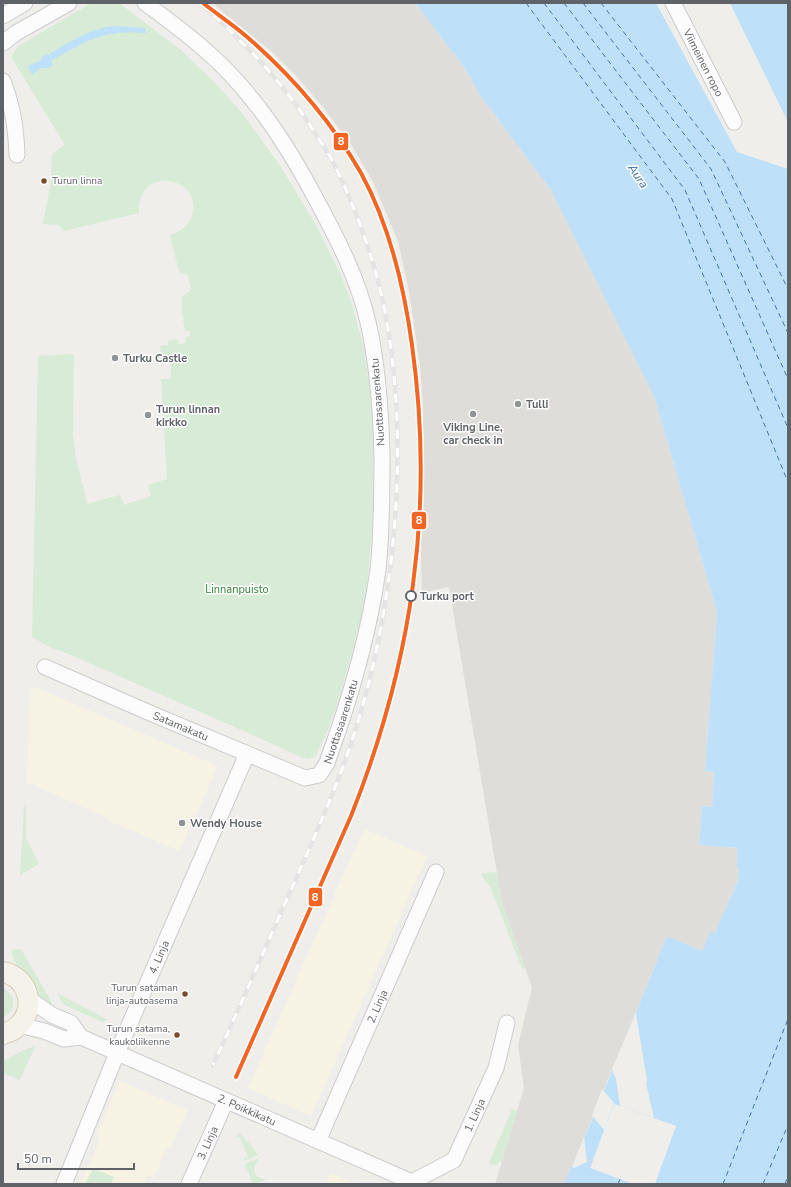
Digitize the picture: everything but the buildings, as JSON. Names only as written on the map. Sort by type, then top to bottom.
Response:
[{"type":"main road","points":[[3,972],[17,978],[23,984],[29,999],[29,1008],[26,1017],[11,1030]]},
{"type":"street","points":[[3,16],[25,3]]},
{"type":"street","points":[[3,43],[16,33],[69,3]]},
{"type":"street","name":"Nuottasaarenkatu","points":[[145,3],[210,54],[240,84],[267,117],[292,154],[333,231],[348,263],[368,320],[376,360],[380,392],[382,479],[378,568],[369,622],[357,673],[330,757],[319,775]]},
{"type":"street","name":"Viimeinen ropo","points":[[674,3],[734,122]]},
{"type":"street","points":[[3,81],[15,121],[17,155]]},
{"type":"street","name":"Satamakatu","points":[[45,667],[305,778],[319,775]]},
{"type":"street","name":"4. Linja","points":[[64,1184],[117,1053],[247,754]]},
{"type":"street","name":"2. Linja","points":[[318,1141],[436,872]]},
{"type":"street","name":"2. Poikkikatu","points":[[29,999],[52,1015],[71,1023],[81,1037],[411,1183]]},
{"type":"street","name":"1. Linja","points":[[411,1183],[454,1160],[496,1068],[507,1023]]},
{"type":"street","name":"2. Poikkikatu","points":[[11,1030],[38,1029],[64,1039],[81,1037]]},
{"type":"street","name":"3. Linja","points":[[189,1184],[226,1101]]},
{"type":"shaded area","points":[[212,3],[415,3],[464,67],[482,98],[551,190],[654,396],[717,612],[705,771],[714,772],[712,807],[702,806],[699,845],[737,848],[737,867],[739,868],[738,880],[715,933],[711,932],[702,951],[667,936],[565,1184],[495,1184],[524,1088],[518,1045],[532,987],[502,903],[449,587],[422,593],[421,549],[424,482],[423,405],[420,366],[409,291],[398,241],[373,182],[351,144],[322,106],[298,78],[272,52]]},
{"type":"shaded area","points":[[35,687],[218,766],[180,851],[109,821],[110,819],[27,782],[30,690]]},
{"type":"shaded area","points":[[364,829],[427,856],[311,1116],[248,1088]]},
{"type":"shaded area","points":[[120,1081],[187,1110],[170,1148],[167,1147],[154,1178],[148,1175],[144,1184],[80,1184],[100,1140],[97,1137],[97,1133]]},
{"type":"shaded area","points":[[331,1173],[336,1175],[356,1184],[326,1184]]},
{"type":"green space","name":"Linnanpuisto","points":[[91,3],[119,3],[181,50],[217,85],[242,113],[281,167],[316,225],[340,273],[351,301],[364,348],[373,413],[375,449],[373,519],[366,596],[340,696],[327,732],[315,757],[309,759],[303,758],[69,654],[52,648],[32,637],[38,356],[74,354],[73,433],[76,458],[87,504],[120,495],[124,505],[151,496],[148,485],[167,479],[161,379],[171,379],[170,359],[158,360],[157,352],[161,351],[160,346],[168,345],[168,341],[178,339],[179,344],[186,343],[186,337],[190,336],[190,331],[185,331],[182,312],[182,297],[191,290],[188,275],[179,272],[170,235],[184,228],[191,219],[192,215],[193,202],[188,192],[180,184],[169,181],[158,182],[148,187],[141,197],[139,213],[64,231],[59,225],[43,224],[51,180],[52,154],[65,145],[11,57],[17,47]]},
{"type":"green space","points":[[24,807],[26,807],[26,838],[39,864],[20,875]]},
{"type":"green space","points":[[497,872],[502,903],[525,968],[522,969],[492,891],[482,877],[482,873]]},
{"type":"green space","points":[[21,949],[51,1001],[51,1008],[40,1000],[29,980],[18,967],[13,958],[11,950]]},
{"type":"green space","points":[[3,988],[10,994],[13,1007],[8,1015],[3,1017]]},
{"type":"green space","points":[[57,993],[106,1020],[103,1022],[64,1005]]},
{"type":"green space","points":[[35,1046],[20,1080],[3,1073],[3,1061]]},
{"type":"green space","points":[[512,1109],[517,1111],[502,1162],[499,1161],[497,1166],[489,1163]]},
{"type":"green space","points":[[240,1134],[258,1155],[243,1161],[243,1159],[248,1157],[240,1137],[235,1138]]},
{"type":"green space","points":[[259,1158],[254,1171],[257,1176],[266,1180],[253,1184],[245,1164]]},
{"type":"green space","points":[[93,1168],[114,1177],[111,1184],[85,1184]]},
{"type":"water","name":"Aura","points":[[415,3],[656,3],[737,152],[788,169],[788,1184],[655,1184],[676,1126],[614,1104],[590,1168],[633,1184],[564,1184],[592,1120],[667,936],[702,951],[711,931],[715,933],[738,880],[739,868],[737,868],[737,848],[699,845],[702,806],[712,807],[714,772],[705,771],[717,612],[654,396],[551,190],[482,98],[464,67]]},
{"type":"water","points":[[730,3],[788,3],[788,123],[785,116]]},
{"type":"water","points":[[114,26],[145,28],[146,33],[118,33],[96,38],[85,42],[51,61],[53,65],[49,68],[42,68],[32,74],[28,66],[41,60],[42,56],[48,55],[88,33]]},
{"type":"pier","points":[[636,1013],[647,1081],[646,1083],[654,1118],[620,1106],[616,1079],[612,1069]]},
{"type":"pier","points":[[602,1089],[614,1103],[604,1130],[592,1115]]},
{"type":"pier","points":[[584,1137],[587,1162],[574,1168],[572,1167]]},
{"type":"ferry route","points":[[526,3],[672,199],[788,482]]},
{"type":"ferry route","points":[[544,3],[685,190],[788,428]]},
{"type":"ferry route","points":[[564,3],[699,179],[788,379]]},
{"type":"ferry route","points":[[583,3],[711,169],[788,333]]},
{"type":"ferry route","points":[[601,3],[725,162],[788,289]]},
{"type":"ferry route","points":[[723,1184],[788,1019]]},
{"type":"ferry route","points":[[763,1184],[788,1125]]},
{"type":"ferry route","points":[[785,1184],[788,1176]]},
{"type":"ferry route","points":[[618,1184],[620,1179]]},
{"type":"railway","points":[[200,3],[248,48],[277,80],[303,115],[329,155],[341,178],[367,243],[381,293],[390,344],[396,397],[398,451],[396,506],[391,561],[383,615],[372,668],[359,718],[345,762],[328,805],[213,1065]]},
{"type":"transit line","name":"8","points":[[203,3],[246,36],[294,83],[337,135],[361,173],[371,193],[388,235],[405,301],[412,345],[418,406],[421,466],[419,526],[413,585],[403,643],[390,701],[372,759],[351,816],[236,1077]]},
{"type":"place","name":"Turun linna","points":[[44,181]]},
{"type":"place","name":"Turku Castle","points":[[115,358]]},
{"type":"place","name":"Tulli","points":[[518,404]]},
{"type":"place","name":"Viking Line, car check in","points":[[473,414]]},
{"type":"place","name":"Turun linnan kirkko","points":[[148,415]]},
{"type":"place","name":"Turku port","points":[[411,596]]},
{"type":"place","name":"Wendy House","points":[[182,823]]},
{"type":"place","name":"Turun sataman linja-autoasema","points":[[185,994]]},
{"type":"place","name":"Turun satama, kaukoliikenne","points":[[177,1035]]}]
